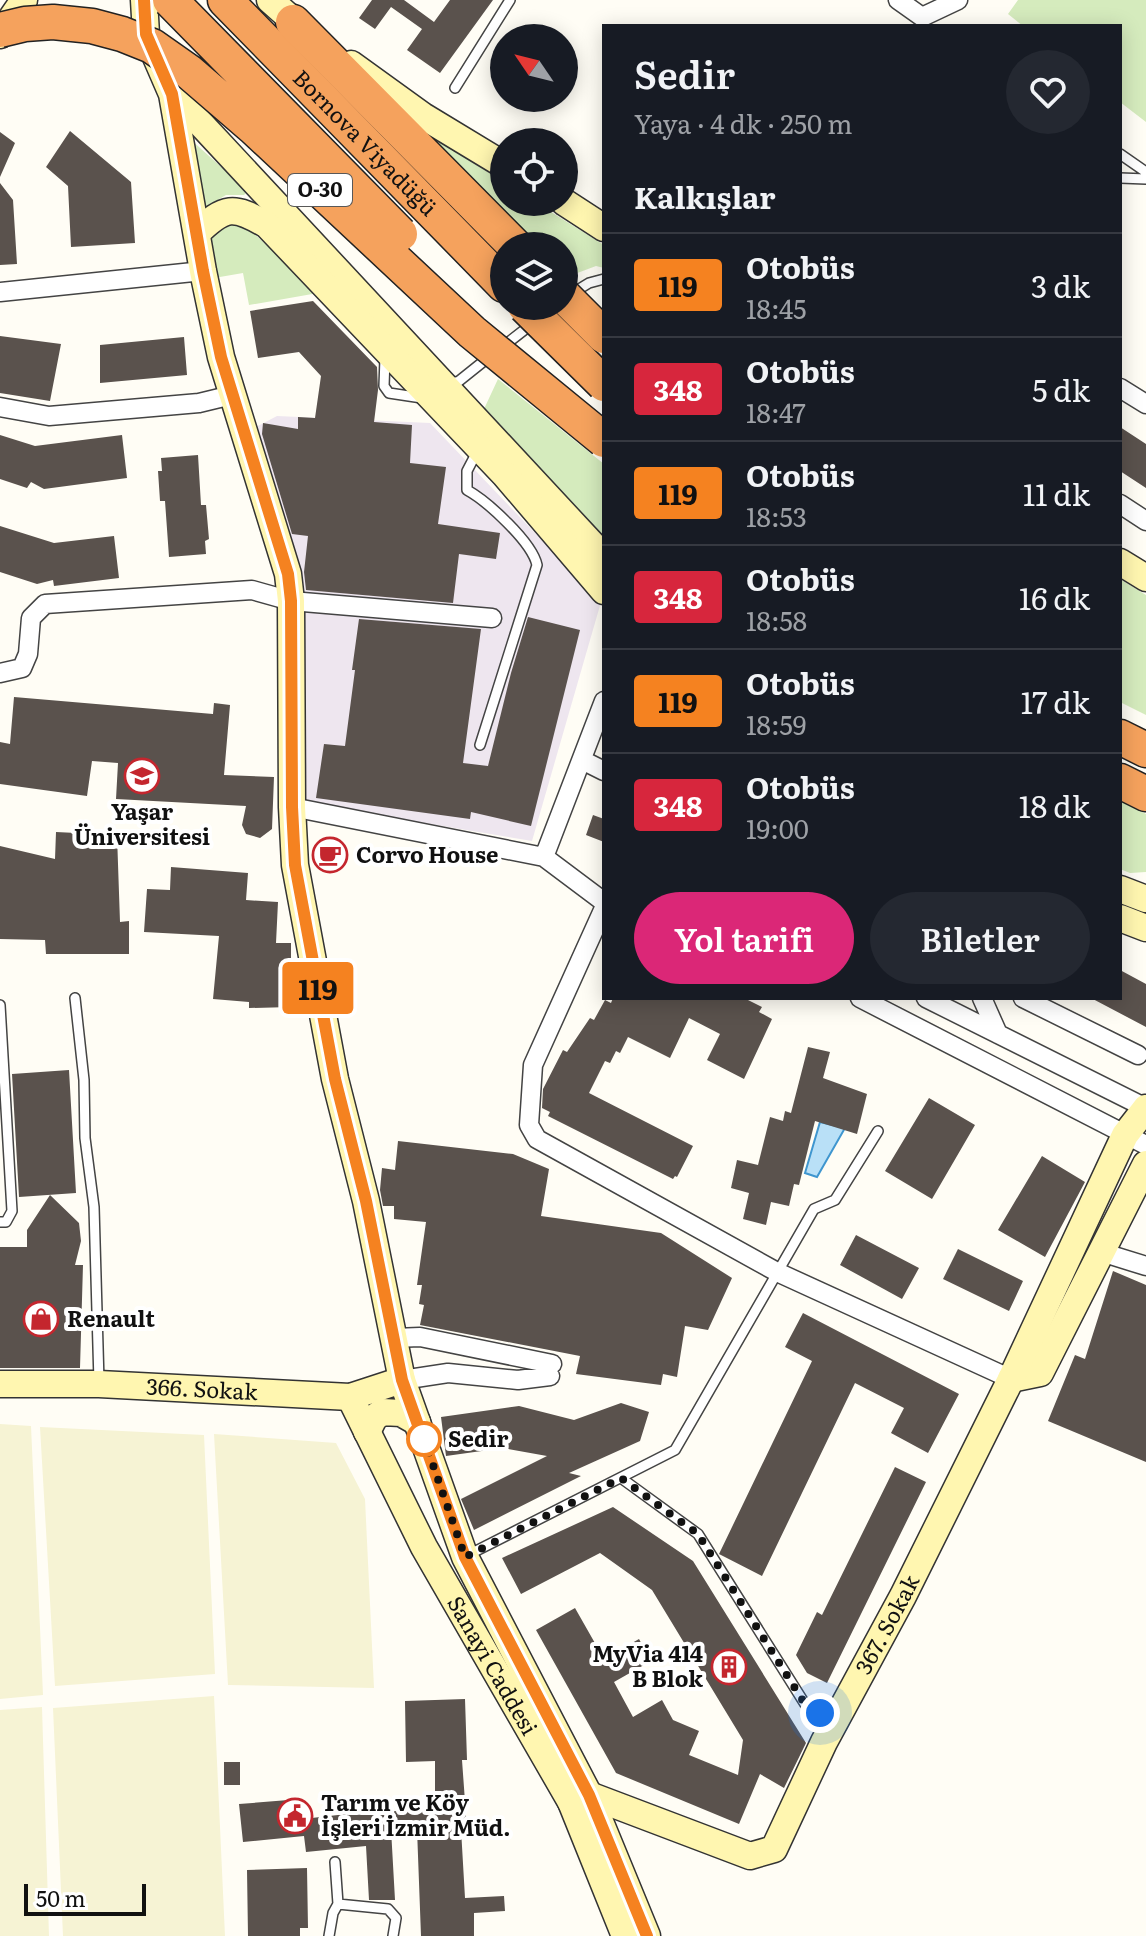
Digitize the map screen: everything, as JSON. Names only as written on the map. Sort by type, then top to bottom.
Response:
[{"type":"highway","name":"Bornova Viyadüğü","points":[[170,0],[341,175],[602,429]]},
{"type":"highway","name":"Bornova Viyadüğü","points":[[225,0],[490,271]]},
{"type":"highway","points":[[282,11],[501,232]]},
{"type":"highway","name":"O-30","points":[[0,32],[25,24],[53,22],[92,26],[152,46],[189,72],[254,128],[472,332],[602,438]]},
{"type":"highway","points":[[578,311],[602,334]]},
{"type":"highway","points":[[539,320],[602,382]]},
{"type":"highway","points":[[1122,738],[1146,750]]},
{"type":"highway","points":[[1122,782],[1146,794]]},
{"type":"street","points":[[0,32],[24,0]]},
{"type":"street","points":[[144,0],[146,34],[172,94]]},
{"type":"street","points":[[898,0],[928,22],[958,0]]},
{"type":"street","points":[[0,42],[46,11],[69,7],[99,13],[111,21],[437,392],[602,555]]},
{"type":"street","points":[[282,11],[423,116],[490,157]]},
{"type":"street","name":"Sanayi Caddesi","points":[[172,94],[221,357],[288,574],[295,865],[335,1079],[366,1201],[402,1380],[465,1557],[647,1936]]},
{"type":"street","points":[[197,233],[217,214],[236,210],[267,225],[385,351],[437,392],[479,449],[602,589]]},
{"type":"street","points":[[578,211],[602,227]]},
{"type":"street","points":[[0,292],[203,271]]},
{"type":"street","points":[[0,407],[49,416],[199,403],[232,395]]},
{"type":"street","points":[[1123,395],[1146,404]]},
{"type":"street","points":[[1122,505],[1146,521]]},
{"type":"street","points":[[1122,563],[1146,578]]},
{"type":"street","points":[[0,673],[22,668],[28,654],[31,618],[45,604],[252,590],[291,601],[492,618]]},
{"type":"street","points":[[544,857],[602,706]]},
{"type":"street","points":[[582,760],[602,770]]},
{"type":"street","points":[[292,807],[544,857],[602,900]]},
{"type":"street","points":[[1122,890],[1146,899]]},
{"type":"street","points":[[602,912],[533,1065],[529,1125],[537,1139],[777,1272],[1011,1379],[1040,1373],[1146,1164]]},
{"type":"street","points":[[1122,919],[1146,928]]},
{"type":"street","points":[[864,1000],[1136,1140]]},
{"type":"street","points":[[930,1000],[1146,1108]]},
{"type":"street","points":[[983,1000],[998,1034]]},
{"type":"street","points":[[1027,1000],[1138,1055]]},
{"type":"street","name":"367. Sokak","points":[[580,1798],[750,1856],[774,1849],[835,1722],[903,1596],[1011,1379],[1136,1140],[1146,1108]]},
{"type":"street","points":[[1101,1252],[1146,1266]]},
{"type":"street","points":[[394,1338],[420,1337],[551,1370],[518,1380],[448,1373],[402,1380]]},
{"type":"street","name":"366. Sokak","points":[[0,1384],[99,1384],[350,1397],[402,1380]]},
{"type":"street","name":"Sanayi Caddesi","points":[[350,1397],[424,1547],[580,1798],[625,1936]]},
{"type":"street","points":[[367,1432],[374,1418],[382,1412],[401,1413],[417,1422]]},
{"type":"lane","points":[[455,88],[510,0]]},
{"type":"lane","points":[[1122,155],[1146,172]]},
{"type":"lane","points":[[1122,178],[1146,179]]},
{"type":"lane","points":[[578,290],[602,280]]},
{"type":"lane","points":[[437,392],[459,381],[537,320]]},
{"type":"lane","points":[[479,449],[467,471],[467,490],[483,499],[528,547],[537,565],[480,745]]},
{"type":"lane","points":[[75,998],[84,1080],[85,1138],[94,1207],[99,1384]]},
{"type":"lane","points":[[0,1005],[12,1211],[6,1222],[0,1222]]},
{"type":"lane","points":[[465,1557],[675,1450],[814,1209],[835,1200],[878,1131]]},
{"type":"lane","points":[[621,1478],[698,1534],[805,1704],[835,1722]]},
{"type":"lane","points":[[329,1936],[338,1904],[335,1862]]},
{"type":"lane","points":[[338,1904],[388,1909],[396,1918],[393,1936]]},
{"type":"shaded area","points":[[277,416],[430,423],[601,602],[532,841],[304,803],[302,611],[250,430]]},
{"type":"shaded area","points":[[0,1424],[31,1426],[43,1695],[0,1699]]},
{"type":"shaded area","points":[[40,1427],[204,1435],[215,1674],[55,1686]]},
{"type":"shaded area","points":[[214,1434],[336,1443],[365,1499],[374,1688],[228,1685]]},
{"type":"shaded area","points":[[214,1696],[225,1936],[63,1936],[53,1708]]},
{"type":"shaded area","points":[[42,1707],[49,1936],[0,1936],[0,1710]]},
{"type":"green space","points":[[1018,0],[1146,0],[1146,122],[1122,104],[1122,24],[1020,24],[1008,14]]},
{"type":"green space","points":[[399,116],[490,173],[490,208]]},
{"type":"green space","points":[[189,138],[248,191],[244,195],[226,195],[206,207]]},
{"type":"green space","points":[[498,216],[557,216],[602,244],[602,268],[596,266],[578,273],[578,232],[514,232]]},
{"type":"green space","points":[[236,223],[246,226],[318,293],[249,305],[243,273],[214,278],[208,243],[220,229]]},
{"type":"green space","points":[[498,379],[602,462],[602,535],[484,409]]},
{"type":"green space","points":[[1122,580],[1146,595],[1146,715],[1122,703]]},
{"type":"green space","points":[[1122,801],[1146,814],[1146,872],[1130,873],[1122,870]]},
{"type":"water","points":[[820,1122],[845,1128],[817,1177],[805,1173]]},
{"type":"building","points":[[372,0],[404,0],[434,22],[450,0],[493,0],[440,73],[407,50],[422,29],[391,7],[375,29],[359,18]]},
{"type":"building","points":[[70,131],[131,182],[135,243],[71,247],[68,186],[46,167]]},
{"type":"building","points":[[0,132],[15,143],[0,177]]},
{"type":"building","points":[[0,183],[13,200],[17,264],[0,265]]},
{"type":"building","points":[[313,301],[377,367],[374,422],[412,425],[410,463],[446,467],[438,524],[500,533],[496,559],[459,554],[453,603],[306,590],[304,572],[308,536],[292,534],[262,434],[263,423],[298,429],[298,417],[315,418],[321,376],[299,352],[258,358],[250,311]]},
{"type":"building","points":[[0,336],[61,344],[50,401],[0,393]]},
{"type":"building","points":[[184,337],[187,375],[100,383],[100,345]]},
{"type":"building","points":[[1122,428],[1146,444],[1146,488],[1122,472]]},
{"type":"building","points":[[0,435],[35,446],[122,435],[127,478],[44,489],[31,482],[27,488],[0,479]]},
{"type":"building","points":[[198,455],[201,505],[206,505],[209,539],[205,541],[206,554],[169,557],[165,501],[160,501],[158,471],[162,471],[161,458]]},
{"type":"building","points":[[0,526],[54,543],[114,536],[119,578],[54,586],[53,580],[37,584],[0,572]]},
{"type":"building","points":[[528,617],[580,630],[531,826],[471,812],[470,819],[316,798],[324,744],[345,746],[359,619],[481,629],[463,763],[488,766]]},
{"type":"building","points":[[14,697],[213,714],[214,703],[230,705],[224,775],[274,777],[272,829],[260,838],[246,834],[242,825],[246,806],[116,799],[118,763],[92,761],[87,796],[0,784],[0,742],[10,744]]},
{"type":"building","points":[[593,815],[602,818],[602,841],[586,835]]},
{"type":"building","points":[[56,832],[117,835],[120,922],[129,921],[129,954],[46,954],[45,940],[0,939],[0,846],[55,859]]},
{"type":"building","points":[[171,867],[248,873],[246,900],[278,902],[276,943],[291,943],[291,1007],[249,1008],[249,1002],[213,999],[219,936],[144,932],[147,889],[170,890]]},
{"type":"building","points":[[1122,971],[1146,984],[1146,1027],[1095,1000],[1122,1000]]},
{"type":"building","points":[[605,1000],[611,1003],[612,1000],[748,1000],[762,1007],[759,1012],[772,1019],[744,1079],[707,1060],[720,1034],[689,1018],[670,1058],[628,1037],[620,1053],[616,1051],[610,1063],[605,1061],[589,1093],[693,1146],[673,1179],[548,1116],[550,1112],[542,1108],[543,1089],[563,1050],[567,1052],[590,1018],[594,1020]]},
{"type":"building","points":[[808,1047],[830,1052],[823,1078],[867,1094],[857,1134],[815,1121],[799,1185],[794,1184],[789,1206],[771,1202],[766,1225],[743,1219],[749,1193],[731,1188],[737,1160],[758,1165],[770,1117],[783,1121],[785,1111],[791,1113]]},
{"type":"building","points":[[69,1070],[76,1193],[19,1197],[12,1074]]},
{"type":"building","points":[[929,1098],[975,1125],[932,1199],[885,1171]]},
{"type":"building","points":[[398,1141],[513,1154],[549,1169],[541,1216],[661,1233],[732,1278],[708,1330],[685,1326],[677,1377],[663,1374],[661,1385],[576,1374],[580,1356],[420,1325],[424,1305],[419,1304],[422,1285],[417,1285],[426,1222],[394,1219],[394,1206],[383,1206],[380,1190],[382,1168],[395,1170]]},
{"type":"building","points":[[1042,1156],[1085,1182],[1045,1257],[998,1230]]},
{"type":"building","name":"Renault","points":[[50,1195],[79,1223],[81,1241],[75,1265],[83,1265],[80,1368],[0,1368],[0,1247],[27,1247],[27,1230]]},
{"type":"building","points":[[856,1235],[919,1268],[902,1299],[840,1265]]},
{"type":"building","points":[[958,1249],[1023,1281],[1009,1311],[943,1279]]},
{"type":"building","points":[[1113,1271],[1146,1285],[1146,1462],[1048,1421],[1075,1355],[1085,1359]]},
{"type":"building","points":[[803,1313],[959,1394],[928,1453],[891,1433],[904,1408],[855,1383],[762,1576],[719,1554],[812,1361],[785,1347]]},
{"type":"building","points":[[621,1403],[649,1412],[640,1441],[569,1473],[581,1476],[474,1530],[461,1499],[547,1456],[503,1448],[446,1456],[441,1417],[519,1406],[574,1420]]},
{"type":"building","points":[[895,1467],[926,1482],[827,1683],[807,1673],[796,1655],[817,1612],[822,1615]]},
{"type":"building","points":[[613,1507],[693,1561],[806,1743],[784,1788],[760,1774],[739,1824],[616,1773],[536,1630],[575,1608],[604,1659],[639,1639],[651,1661],[614,1682],[633,1717],[662,1700],[673,1720],[699,1731],[689,1755],[738,1775],[743,1740],[652,1590],[600,1553],[521,1594],[502,1558]]},
{"type":"building","points":[[465,1699],[467,1760],[462,1760],[467,1829],[461,1829],[465,1898],[504,1896],[505,1911],[474,1913],[474,1936],[421,1936],[417,1829],[391,1829],[395,1900],[369,1900],[366,1846],[306,1852],[304,1836],[243,1842],[239,1804],[301,1799],[303,1819],[364,1812],[435,1810],[435,1761],[406,1762],[405,1701]]},
{"type":"building","points":[[224,1762],[240,1762],[240,1785],[224,1785]]},
{"type":"building","points":[[307,1868],[308,1928],[300,1928],[300,1936],[248,1936],[247,1870]]},
{"type":"bus line","name":"119","points":[[144,0],[146,34],[172,94],[221,357],[288,574],[295,865],[335,1079],[366,1201],[402,1380],[465,1557],[589,1795],[647,1936]]},
{"type":"place","name":"Yaşar Üniversitesi","points":[[142,776]]},
{"type":"place","name":"Corvo House","points":[[330,855]]},
{"type":"place","name":"Renault","points":[[41,1319]]},
{"type":"place","name":"Sedir","points":[[424,1439]]},
{"type":"place","name":"MyVia 414 B Blok","points":[[729,1667]]},
{"type":"place","name":"Tarım ve Köy İşleri İzmir Müd.","points":[[295,1816]]},
{"type":"route","points":[[424,1439],[465,1557],[621,1478],[698,1534],[805,1704],[820,1713]]}]
